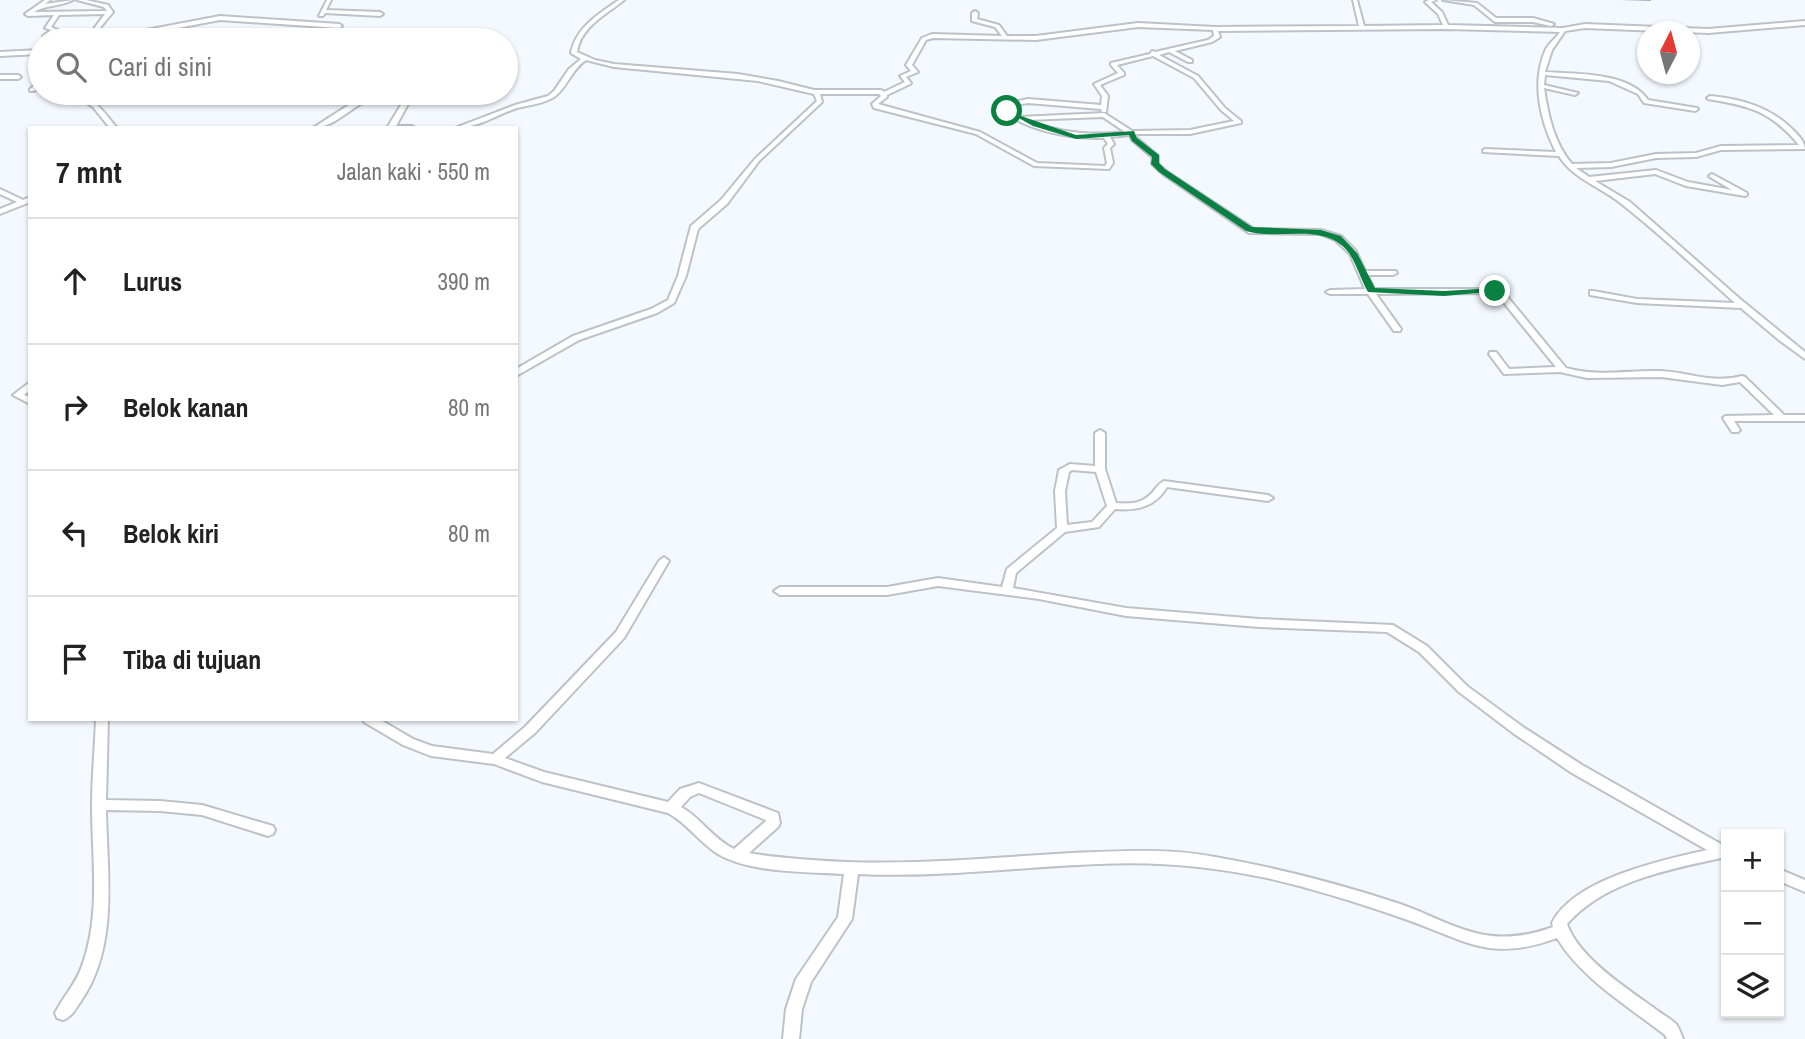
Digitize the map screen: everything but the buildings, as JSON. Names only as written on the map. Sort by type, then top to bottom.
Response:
[{"type":"street","points":[[48,0],[28,14],[110,12]]},
{"type":"street","points":[[41,6],[71,0]]},
{"type":"street","points":[[79,0],[106,6],[110,12]]},
{"type":"street","points":[[317,24],[329,0]]},
{"type":"street","points":[[622,0],[590,23],[574,46],[574,52],[584,59],[733,76],[814,92],[884,94],[908,83],[903,76],[915,72],[909,65],[926,38],[1069,35],[1132,25],[1215,29],[1447,27],[1563,30],[1586,26],[1708,31],[1805,23]]},
{"type":"street","points":[[1355,0],[1362,28]]},
{"type":"street","points":[[1434,0],[1428,2],[1440,13],[1447,27]]},
{"type":"street","points":[[1445,0],[1475,4],[1495,20],[1536,20],[1552,24],[1552,29]]},
{"type":"street","points":[[323,11],[380,14]]},
{"type":"street","points":[[97,28],[110,12]]},
{"type":"street","points":[[48,28],[58,13]]},
{"type":"street","points":[[975,13],[974,20],[997,26],[1006,38]]},
{"type":"street","points":[[167,28],[220,18],[340,26]]},
{"type":"street","points":[[1104,111],[1105,96],[1097,84],[1122,74],[1113,64],[1214,40],[1215,29]]},
{"type":"street","points":[[1563,30],[1560,38],[1550,47],[1541,73],[1541,86],[1550,127],[1560,154],[1569,166],[1630,206],[1742,306],[1805,356]]},
{"type":"street","points":[[1168,50],[1190,61]]},
{"type":"street","points":[[0,54],[28,53]]},
{"type":"street","points":[[1152,53],[1196,77],[1222,108],[1239,122],[1190,132],[1131,132],[1076,137],[1022,118],[998,106],[1027,101],[1104,111],[1131,132],[1134,139],[1156,157],[1155,164],[1162,171],[1249,229],[1335,236],[1350,248],[1382,312],[1397,329]]},
{"type":"street","points":[[469,126],[503,111],[549,98],[556,93],[568,70],[584,59]]},
{"type":"street","points":[[1541,73],[1609,79],[1640,93],[1646,102],[1695,109]]},
{"type":"street","points":[[0,78],[18,77]]},
{"type":"street","points":[[1541,86],[1575,93]]},
{"type":"street","points":[[518,372],[576,338],[654,312],[671,301],[682,276],[694,228],[724,202],[757,160],[816,107],[821,97],[814,92]]},
{"type":"street","points":[[884,94],[875,104],[876,107],[978,132],[1036,165],[1107,168],[1110,163],[1107,148],[1111,144],[1106,136]]},
{"type":"street","points":[[1710,98],[1738,100],[1757,106],[1784,124],[1805,147]]},
{"type":"street","points":[[93,105],[112,126]]},
{"type":"street","points":[[321,126],[339,117],[351,105]]},
{"type":"street","points":[[392,126],[404,105]]},
{"type":"street","points":[[1022,118],[1061,119],[1104,111]]},
{"type":"street","points":[[1569,166],[1611,165],[1666,155],[1696,155],[1720,148],[1805,147]]},
{"type":"street","points":[[1485,151],[1560,154]]},
{"type":"street","points":[[1639,160],[1656,172],[1686,184],[1745,194],[1712,176]]},
{"type":"street","points":[[1591,179],[1656,172]]},
{"type":"street","points":[[0,191],[20,201]]},
{"type":"street","points":[[0,212],[28,199]]},
{"type":"street","points":[[1363,273],[1393,273]]},
{"type":"street","points":[[1330,292],[1500,292],[1560,369]]},
{"type":"street","points":[[1593,293],[1637,301],[1742,306]]},
{"type":"street","points":[[1493,354],[1507,372],[1560,369],[1600,376],[1665,374],[1717,382],[1742,379],[1782,418]]},
{"type":"street","points":[[28,386],[18,394],[28,400]]},
{"type":"street","points":[[1735,429],[1728,418],[1805,418]]},
{"type":"street","points":[[1100,433],[1100,469],[1112,506]]},
{"type":"street","points":[[1062,529],[1060,491],[1064,470],[1070,467],[1100,469]]},
{"type":"street","points":[[1112,506],[1135,507],[1149,503],[1156,499],[1164,484],[1268,498]]},
{"type":"street","points":[[1007,590],[1011,572],[1062,529],[1095,525],[1112,506]]},
{"type":"street","points":[[495,759],[530,730],[620,635],[664,561]]},
{"type":"street","points":[[780,591],[887,591],[938,582],[1007,590],[1126,612],[1259,623],[1389,628],[1423,649],[1463,689],[1518,730],[1577,769],[1721,851]]},
{"type":"street","points":[[63,1013],[83,986],[98,942],[103,870],[99,806],[102,721]]},
{"type":"street","points":[[371,721],[408,742],[431,751],[495,759],[542,777],[671,808],[687,818],[718,847],[736,856],[852,870],[1150,856],[1265,872],[1400,910],[1452,932],[1495,943],[1521,943],[1559,931]]},
{"type":"street","points":[[671,808],[685,793],[699,788],[773,817],[773,823],[736,856]]},
{"type":"street","points":[[99,806],[160,806],[202,810],[268,830]]},
{"type":"street","points":[[1559,931],[1563,917],[1597,891],[1615,882],[1721,854]]},
{"type":"street","points":[[791,1039],[794,1009],[804,979],[845,919],[852,870]]},
{"type":"street","points":[[1784,877],[1805,886]]},
{"type":"street","points":[[1559,931],[1587,963],[1671,1030],[1675,1039]]},
{"type":"route","points":[[1007,111],[1035,125],[1076,137],[1131,132],[1134,139],[1156,157],[1154,162],[1162,171],[1252,231],[1321,232],[1338,238],[1353,253],[1371,290],[1444,293],[1495,291]]}]
